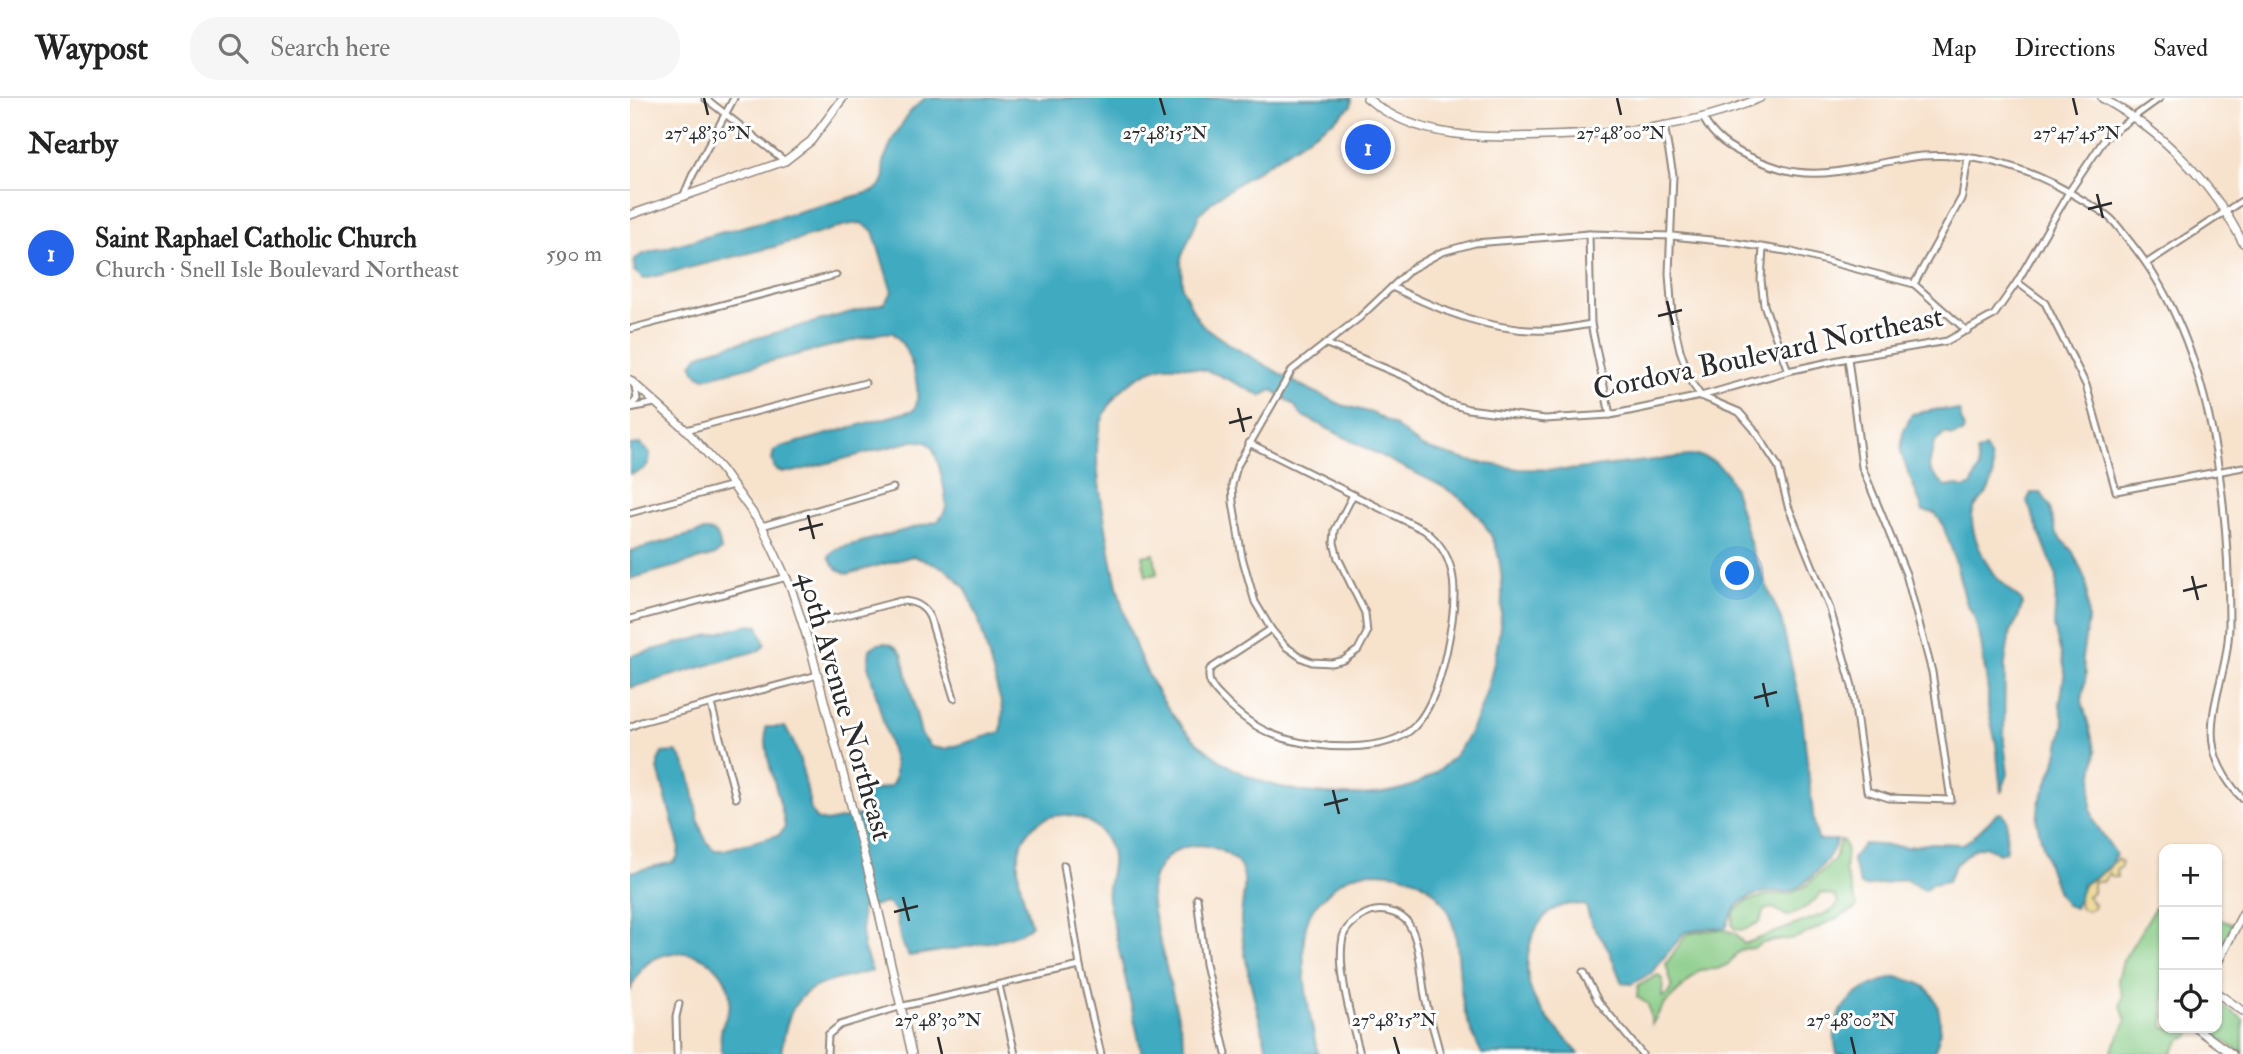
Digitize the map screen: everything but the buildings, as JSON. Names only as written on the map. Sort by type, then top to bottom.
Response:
[{"type":"street","points":[[705,98],[785,161]]},
{"type":"street","points":[[683,197],[734,98]]},
{"type":"street","points":[[630,215],[785,161],[811,141],[843,98]]},
{"type":"street","points":[[1367,98],[1386,112],[1411,124],[1480,138],[1601,134],[1664,125],[1703,118],[1759,98]]},
{"type":"street","points":[[2102,98],[2155,133],[2182,159],[2204,183],[2243,243]]},
{"type":"street","name":"Cordova Boulevard Northeast","points":[[1327,344],[1408,378],[1445,402],[1468,410],[1545,419],[1609,415],[1701,396],[1788,371],[1947,341],[1994,315],[2106,137],[2160,98]]},
{"type":"street","points":[[1703,118],[1712,134],[1735,151],[1796,172],[1838,171],[1922,156],[1968,157],[2007,164],[2069,192],[2110,218],[2147,263],[2174,312],[2192,360],[2208,412],[2219,471],[2229,625],[2212,737],[2218,766],[2227,782],[2243,799]]},
{"type":"street","points":[[1664,125],[1673,175],[1669,274],[1672,315],[1691,382],[1701,396],[1739,412],[1778,466],[1788,506],[1830,609],[1852,686],[1867,791],[1889,798],[1951,800],[1932,672],[1906,574],[1862,467],[1848,358]]},
{"type":"street","points":[[1914,284],[1962,197],[1968,157]]},
{"type":"street","points":[[2147,263],[2243,201]]},
{"type":"street","points":[[1589,234],[1591,324],[1609,415]]},
{"type":"street","points":[[1353,495],[1335,530],[1334,543],[1338,558],[1365,613],[1367,633],[1358,650],[1344,660],[1323,664],[1312,662],[1293,653],[1271,629],[1255,602],[1247,581],[1233,502],[1233,477],[1240,459],[1292,370],[1327,344],[1411,269],[1442,252],[1475,243],[1549,235],[1672,236],[1792,252],[1914,284],[1967,331]]},
{"type":"street","points":[[1763,248],[1761,280],[1764,304],[1788,371]]},
{"type":"street","points":[[630,330],[836,275]]},
{"type":"street","points":[[2017,282],[2045,303],[2086,385],[2116,491],[2243,467]]},
{"type":"street","points":[[1392,287],[1430,306],[1517,330],[1548,330],[1591,324]]},
{"type":"street","points":[[630,407],[637,399],[632,383]]},
{"type":"street","name":"40th Avenue Northeast","points":[[632,383],[686,430],[733,485],[762,526],[787,577],[805,626],[818,675],[912,1054]]},
{"type":"street","points":[[686,430],[865,383]]},
{"type":"street","points":[[630,407],[655,403]]},
{"type":"street","points":[[1250,443],[1424,530],[1439,543],[1450,560],[1454,583],[1450,634],[1432,695],[1422,716],[1415,726],[1398,739],[1375,746],[1355,747],[1293,741],[1277,736],[1242,717],[1216,692],[1210,684],[1208,674],[1214,665],[1271,629]]},
{"type":"street","points":[[630,513],[733,485]]},
{"type":"street","points":[[762,526],[893,488]]},
{"type":"street","points":[[630,619],[787,577]]},
{"type":"street","points":[[805,626],[900,601],[915,603],[926,611],[954,698]]},
{"type":"street","points":[[630,727],[818,675]]},
{"type":"street","points":[[711,704],[736,798]]},
{"type":"street","points":[[1064,865],[1080,966],[1101,1054]]},
{"type":"street","points":[[1197,898],[1205,964],[1226,1054]]},
{"type":"street","points":[[1360,1054],[1351,1019],[1343,966],[1343,936],[1350,924],[1372,911],[1392,912],[1407,920],[1413,934],[1426,1003],[1440,1054]]},
{"type":"street","points":[[2222,956],[2240,929],[2243,914]]},
{"type":"street","points":[[827,1054],[828,1035],[840,1025],[900,1007],[1080,966]]},
{"type":"street","points":[[1583,972],[1598,1001],[1642,1054]]},
{"type":"street","points":[[999,985],[1014,1054]]},
{"type":"street","points":[[2222,996],[2243,1011]]},
{"type":"street","points":[[677,1054],[676,1017],[679,1004]]},
{"type":"street","points":[[2203,1033],[2232,1054]]},
{"type":"green space","points":[[1154,554],[1157,574],[1146,576],[1142,556]]},
{"type":"green space","points":[[1840,840],[1843,840],[1847,851],[1845,871],[1857,906],[1855,909],[1795,938],[1743,949],[1729,964],[1717,969],[1700,970],[1663,1006],[1652,1024],[1648,1004],[1637,997],[1638,986],[1658,975],[1663,979],[1662,997],[1668,994],[1672,986],[1666,964],[1687,934],[1725,930],[1736,934],[1744,944],[1832,911],[1838,903],[1835,896],[1821,893],[1806,907],[1787,916],[1773,908],[1764,910],[1760,922],[1744,930],[1735,929],[1732,924],[1734,912],[1747,901],[1768,895],[1790,894],[1807,885],[1835,859]]},
{"type":"green space","points":[[2159,902],[2159,1033],[2191,1033],[2189,1037],[2181,1039],[2171,1054],[2110,1054],[2126,1022],[2118,980],[2123,961]]},
{"type":"green space","points":[[2222,920],[2233,925],[2222,946]]},
{"type":"green space","points":[[2222,1005],[2243,1019],[2243,1054],[2212,1033],[2222,1033]]},
{"type":"sand","points":[[2117,859],[2122,862],[2116,870],[2117,877],[2112,877],[2109,873],[2103,882],[2093,881],[2093,892],[2087,896],[2094,904],[2093,908],[2088,911],[2080,908],[2082,887],[2103,873]]},
{"type":"water","points":[[925,98],[1352,98],[1351,106],[1333,121],[1216,198],[1200,213],[1181,258],[1182,288],[1194,313],[1202,325],[1227,343],[1300,385],[1342,405],[1372,413],[1394,425],[1422,447],[1470,461],[1519,469],[1568,470],[1697,455],[1713,461],[1726,472],[1734,489],[1754,556],[1781,619],[1801,707],[1818,840],[1837,840],[1825,863],[1797,888],[1785,892],[1768,892],[1746,899],[1732,913],[1726,928],[1685,932],[1651,973],[1632,984],[1622,983],[1608,948],[1591,923],[1586,906],[1568,904],[1554,909],[1542,919],[1534,933],[1527,966],[1529,983],[1543,1013],[1579,1054],[1482,1054],[1464,1009],[1455,933],[1444,905],[1435,893],[1413,878],[1371,872],[1353,876],[1338,884],[1314,907],[1308,921],[1303,958],[1318,1054],[1268,1054],[1245,955],[1241,922],[1244,882],[1241,867],[1223,852],[1197,845],[1172,854],[1162,863],[1151,890],[1153,912],[1187,1054],[1142,1054],[1108,900],[1112,861],[1110,848],[1103,834],[1092,824],[1066,815],[1052,816],[1040,822],[1029,831],[1021,845],[1019,875],[1031,925],[1024,931],[994,941],[909,956],[901,942],[895,910],[887,903],[861,908],[863,947],[872,971],[834,980],[807,992],[791,1014],[781,1054],[722,1054],[721,1032],[729,1008],[729,991],[718,970],[700,957],[679,953],[656,958],[643,968],[630,991],[630,872],[674,862],[678,856],[679,845],[658,769],[662,753],[676,752],[684,762],[701,830],[715,850],[724,850],[779,835],[785,827],[767,752],[766,727],[785,727],[790,736],[802,767],[811,810],[816,819],[826,822],[864,814],[868,792],[891,786],[895,779],[895,765],[868,665],[870,649],[879,644],[891,645],[902,654],[921,734],[931,747],[945,749],[1001,732],[1003,710],[978,617],[966,589],[957,579],[944,568],[913,556],[848,574],[836,568],[829,556],[836,549],[938,521],[945,511],[946,501],[938,464],[929,444],[913,441],[793,472],[775,469],[772,459],[774,451],[781,447],[914,410],[917,402],[916,381],[909,358],[899,340],[893,333],[883,333],[705,378],[697,374],[692,364],[698,356],[709,351],[884,303],[892,292],[873,231],[861,223],[846,225],[774,247],[644,279],[634,271],[635,259],[643,254],[874,191],[882,184],[885,176],[883,162],[909,113]],"holes":[[[1164,366],[1191,367],[1226,378],[1261,396],[1272,390],[1294,405],[1301,415],[1450,491],[1467,504],[1487,529],[1498,553],[1502,581],[1502,606],[1494,662],[1487,690],[1467,738],[1454,756],[1438,771],[1412,785],[1393,791],[1356,795],[1306,792],[1259,781],[1220,761],[1188,734],[1163,701],[1142,663],[1115,578],[1100,493],[1097,448],[1105,412],[1125,386],[1153,370]]]},
{"type":"water","points":[[1940,409],[1959,411],[1964,429],[1962,433],[1952,436],[1946,433],[1934,443],[1929,467],[1931,472],[1946,487],[1971,486],[1979,469],[1977,452],[1985,448],[1992,465],[1993,477],[1986,494],[1973,510],[1972,524],[1980,549],[1992,572],[2021,601],[2022,606],[2010,632],[2005,663],[2004,742],[2008,774],[2001,793],[1981,642],[1974,616],[1966,602],[1942,523],[1935,513],[1923,511],[1901,453],[1903,432],[1912,414]]},
{"type":"water","points":[[640,444],[650,453],[649,462],[642,470],[630,474],[630,445]]},
{"type":"water","points":[[2031,493],[2041,493],[2049,505],[2056,533],[2073,552],[2086,581],[2088,620],[2082,657],[2086,674],[2082,701],[2096,752],[2091,810],[2095,823],[2116,854],[2108,868],[2083,885],[2075,908],[2066,905],[2058,893],[2037,823],[2039,803],[2055,764],[2064,723],[2060,705],[2065,670],[2054,627],[2057,577],[2027,501]]},
{"type":"water","points":[[704,531],[715,533],[718,538],[721,550],[715,555],[630,579],[630,551]]},
{"type":"water","points":[[748,625],[758,626],[765,644],[760,650],[630,688],[630,656]]},
{"type":"water","points":[[2002,813],[2007,820],[2006,851],[1999,853],[1985,846],[1974,849],[1955,865],[1948,881],[1932,884],[1924,890],[1905,879],[1865,887],[1860,884],[1852,859],[1864,844],[1908,847],[1932,843],[1963,844],[1997,814]]},
{"type":"water","points":[[1896,977],[1918,983],[1933,996],[1940,1025],[1933,1054],[1837,1054],[1836,1024],[1847,1002],[1868,987]]},
{"type":"place","name":"Saint Raphael Catholic Church","points":[[1368,147]]}]
